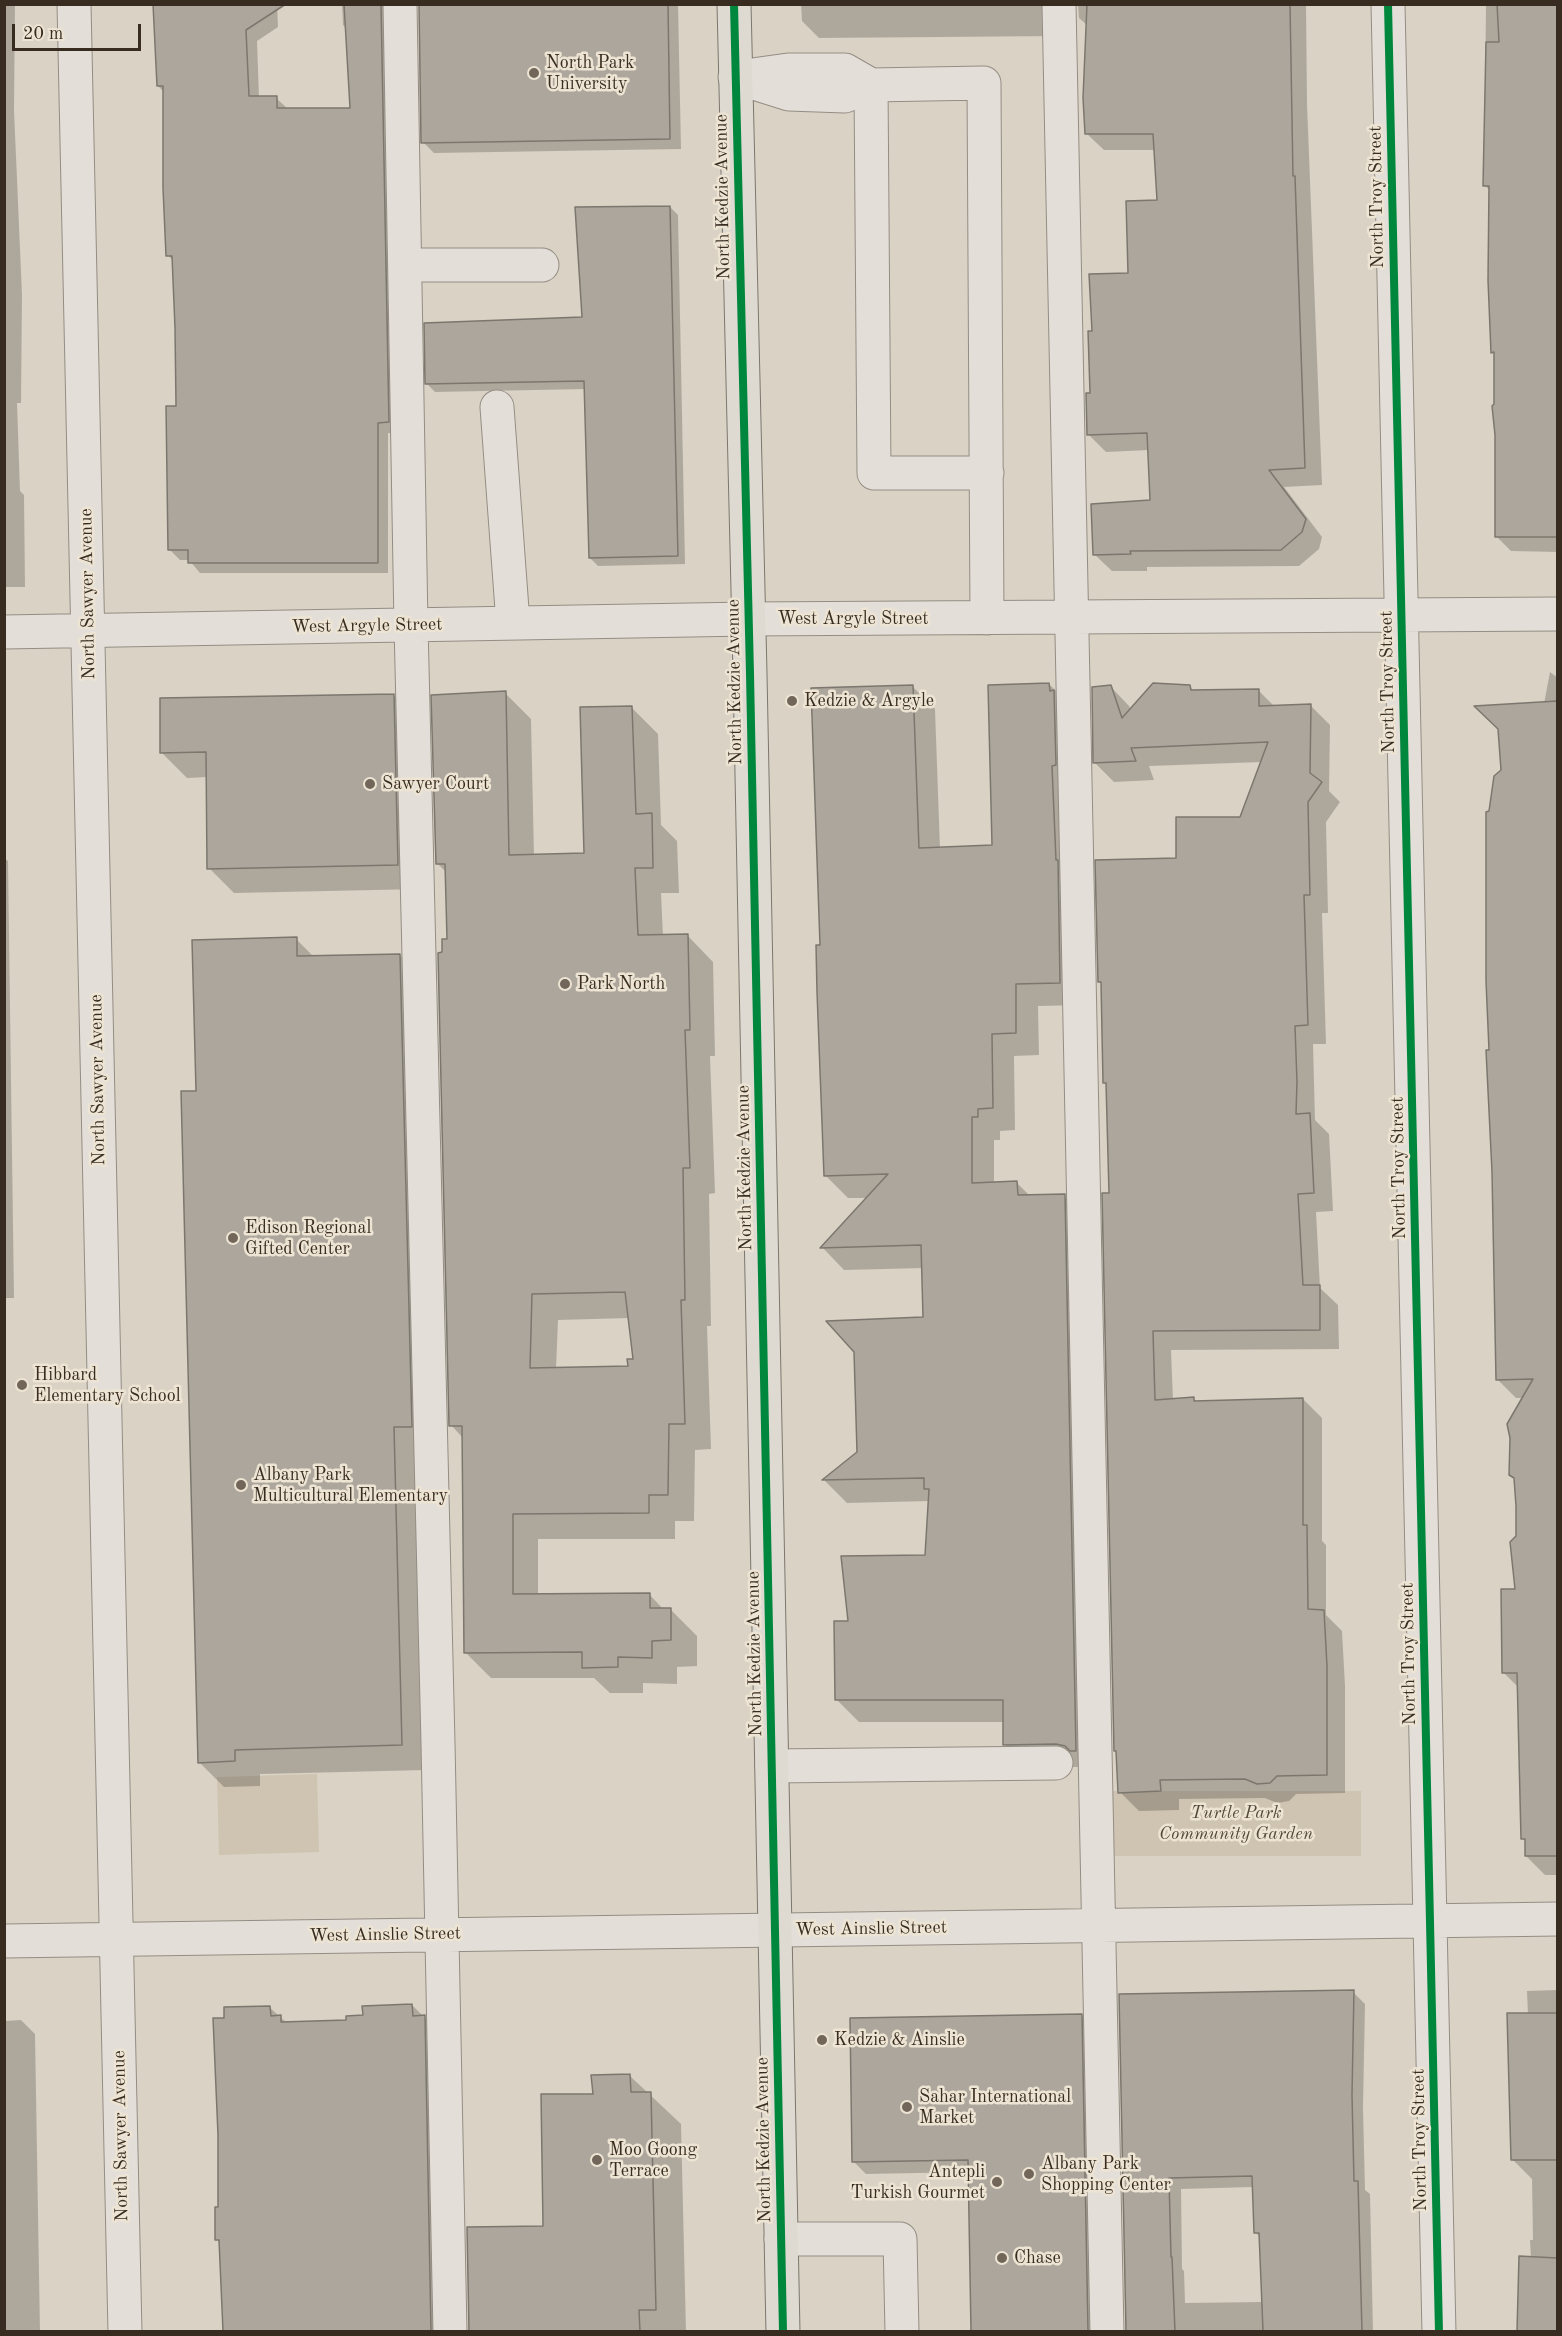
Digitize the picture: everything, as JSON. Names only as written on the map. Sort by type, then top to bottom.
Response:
[{"type":"main road","name":"North Kedzie Avenue","points":[[734,4],[783,2331]]},
{"type":"street","name":"North Sawyer Avenue","points":[[74,4],[125,2331]]},
{"type":"street","points":[[400,4],[411,625],[443,1935],[450,2331]]},
{"type":"street","points":[[1059,4],[1107,2331]]},
{"type":"street","name":"North Troy Street","points":[[1388,4],[1439,2331]]},
{"type":"street","points":[[735,77],[788,70],[845,70],[871,85],[984,83],[987,618]]},
{"type":"street","points":[[871,85],[874,473],[987,473]]},
{"type":"street","points":[[405,265],[542,265]]},
{"type":"street","points":[[498,407],[513,623]]},
{"type":"street","name":"West Argyle Street","points":[[4,632],[748,619],[1557,614]]},
{"type":"street","points":[[772,1766],[1056,1763]]},
{"type":"street","name":"West Ainslie Street","points":[[4,1941],[1557,1919]]},
{"type":"street","points":[[781,2239],[900,2239],[902,2331]]},
{"type":"green space","points":[[317,1774],[319,1852],[219,1855],[217,1777]]},
{"type":"green space","name":"Turtle Park Community Garden","points":[[1112,1791],[1361,1791],[1361,1856],[1112,1856]]},
{"type":"building","points":[[153,4],[286,4],[246,30],[249,96],[277,96],[277,108],[350,108],[344,4],[381,4],[389,422],[378,423],[378,563],[188,563],[188,550],[168,550],[166,406],[176,406],[175,328],[172,256],[166,256],[163,86],[157,86]]},
{"type":"building","name":"North Park University","points":[[419,4],[668,4],[670,139],[421,143]]},
{"type":"building","points":[[1087,4],[1290,4],[1293,176],[1295,176],[1305,468],[1269,470],[1306,519],[1302,532],[1281,550],[1130,551],[1131,554],[1093,555],[1091,504],[1150,500],[1147,433],[1087,435],[1086,393],[1090,393],[1088,331],[1092,331],[1089,274],[1128,273],[1126,201],[1157,200],[1153,134],[1085,134],[1083,98]]},
{"type":"building","points":[[1497,4],[1557,4],[1557,537],[1495,537],[1495,435],[1492,406],[1494,404],[1494,352],[1491,353],[1488,280],[1489,186],[1483,186],[1486,42],[1499,42]]},
{"type":"building","points":[[670,206],[678,556],[589,558],[584,381],[425,384],[424,323],[582,317],[575,207]]},
{"type":"building","points":[[1049,683],[1050,691],[1054,690],[1056,765],[1052,766],[1056,860],[1058,860],[1060,983],[1016,984],[1016,1033],[992,1034],[993,1108],[978,1109],[978,1117],[972,1117],[972,1183],[1017,1181],[1018,1195],[1065,1194],[1076,1751],[1070,1751],[1065,1746],[1056,1744],[1003,1745],[1003,1700],[835,1700],[834,1621],[848,1621],[841,1556],[925,1555],[929,1489],[924,1489],[924,1478],[822,1480],[857,1452],[854,1352],[826,1321],[923,1317],[921,1245],[820,1248],[888,1174],[824,1176],[816,945],[820,945],[811,688],[913,685],[919,848],[992,845],[988,685]]},
{"type":"building","points":[[1153,683],[1190,685],[1191,690],[1259,689],[1259,706],[1311,704],[1310,773],[1322,782],[1308,802],[1310,895],[1304,895],[1308,1025],[1295,1026],[1296,1114],[1310,1113],[1314,1193],[1298,1194],[1303,1285],[1320,1285],[1320,1330],[1153,1331],[1155,1400],[1194,1397],[1194,1401],[1303,1398],[1303,1525],[1307,1525],[1308,1609],[1324,1610],[1327,1666],[1327,1775],[1277,1776],[1270,1783],[1257,1784],[1245,1779],[1160,1780],[1161,1791],[1118,1793],[1116,1751],[1114,1751],[1102,1193],[1109,1193],[1106,1083],[1103,1083],[1101,982],[1098,982],[1095,860],[1176,858],[1176,817],[1240,817],[1268,742],[1131,748],[1136,761],[1093,763],[1092,687],[1111,685],[1122,718]]},
{"type":"building","points":[[506,691],[509,855],[584,853],[580,707],[632,706],[636,814],[652,813],[653,868],[635,868],[638,935],[688,934],[690,1030],[685,1030],[690,1168],[683,1168],[685,1300],[681,1300],[685,1424],[669,1424],[668,1495],[649,1495],[649,1513],[513,1514],[513,1594],[650,1593],[650,1608],[671,1608],[671,1640],[652,1641],[652,1658],[618,1657],[618,1667],[582,1668],[582,1652],[464,1653],[462,1426],[449,1426],[438,953],[442,952],[442,939],[447,939],[445,864],[436,864],[431,695]],"holes":[[[625,1292],[633,1359],[627,1359],[628,1366],[530,1368],[532,1294]]]},
{"type":"building","name":"Sawyer Court","points":[[394,694],[398,865],[207,869],[206,752],[160,753],[160,698]]},
{"type":"building","points":[[1557,701],[1557,1856],[1525,1856],[1525,1839],[1521,1839],[1517,1673],[1502,1673],[1501,1589],[1515,1589],[1510,1542],[1516,1536],[1516,1506],[1514,1478],[1509,1475],[1510,1438],[1507,1424],[1533,1379],[1496,1380],[1492,1172],[1486,1050],[1489,1050],[1486,981],[1486,812],[1489,811],[1494,776],[1501,770],[1498,729],[1474,706]]},
{"type":"building","points":[[297,937],[297,956],[400,954],[412,1427],[394,1427],[402,1745],[235,1750],[235,1761],[198,1763],[181,1091],[196,1091],[192,940]]},
{"type":"building","points":[[1354,1990],[1352,2095],[1354,2181],[1358,2181],[1362,2331],[1263,2331],[1259,2233],[1254,2233],[1252,2176],[1169,2178],[1175,2331],[1126,2331],[1119,1994]]},
{"type":"building","points":[[412,2004],[413,2016],[425,2015],[431,2331],[223,2331],[219,2240],[215,2240],[215,2207],[218,2207],[218,2135],[213,2018],[224,2018],[224,2007],[270,2006],[271,2016],[281,2015],[281,2022],[346,2020],[346,2016],[363,2015],[362,2006]]},
{"type":"building","points":[[1507,2013],[1557,2013],[1557,2160],[1511,2160]]},
{"type":"building","name":"Albany Park Shopping Center","points":[[1082,2014],[1088,2331],[971,2331],[968,2160],[852,2162],[850,2018]]},
{"type":"building","name":"Moo Goong Terrace","points":[[630,2074],[631,2092],[651,2092],[656,2310],[639,2310],[640,2331],[469,2331],[467,2227],[543,2226],[541,2094],[593,2094],[591,2075]]},
{"type":"building","points":[[1519,2256],[1557,2258],[1557,2331],[1517,2331]]},
{"type":"cycle path","points":[[734,4],[750,674],[783,2332]]},
{"type":"cycle path","points":[[1388,4],[1439,2332]]},
{"type":"place","name":"North Park University","points":[[534,73]]},
{"type":"place","name":"Kedzie & Argyle","points":[[792,701]]},
{"type":"place","name":"Sawyer Court","points":[[370,784]]},
{"type":"place","name":"Park North","points":[[565,984]]},
{"type":"place","name":"Edison Regional Gifted Center","points":[[233,1238]]},
{"type":"place","name":"Hibbard Elementary School","points":[[22,1385]]},
{"type":"place","name":"Albany Park Multicultural Elementary","points":[[241,1485]]},
{"type":"place","name":"Kedzie & Ainslie","points":[[822,2040]]},
{"type":"place","name":"Sahar International Market","points":[[907,2107]]},
{"type":"place","name":"Moo Goong Terrace","points":[[597,2160]]},
{"type":"place","name":"Albany Park Shopping Center","points":[[1029,2174]]},
{"type":"place","name":"Antepli Turkish Gourmet","points":[[997,2182]]},
{"type":"place","name":"Chase","points":[[1002,2258]]}]
